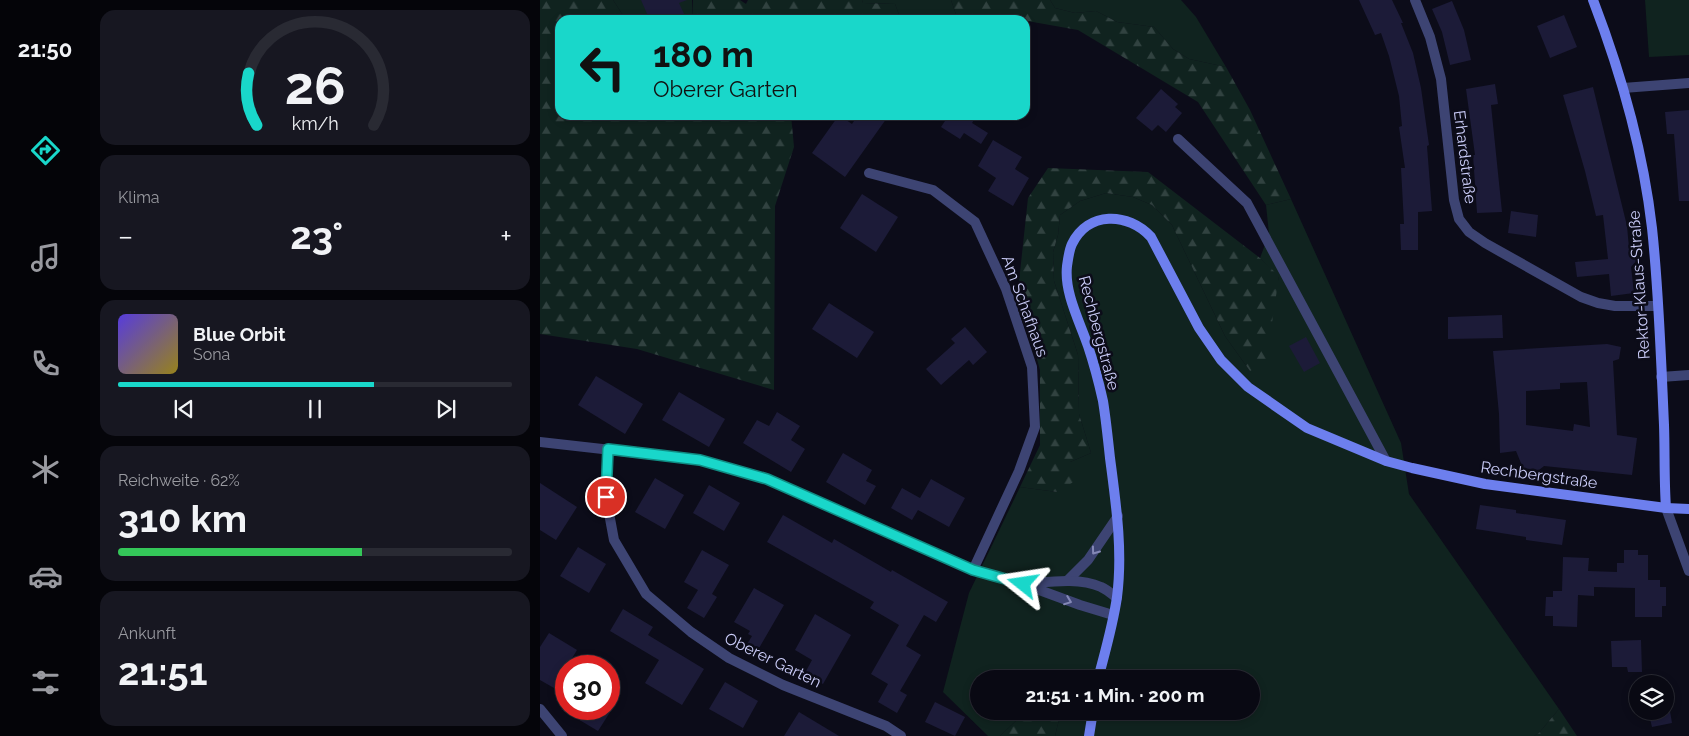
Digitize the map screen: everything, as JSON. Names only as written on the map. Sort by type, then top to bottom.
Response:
[{"type":"main road","name":"Rektor-Klaus-Straße","points":[[1593,0],[1610,44],[1623,88],[1638,150],[1652,228],[1661,377],[1666,508]]},
{"type":"main road","name":"Rechbergstraße","points":[[1100,670],[1113,615],[1119,574],[1118,516],[1103,402],[1089,348],[1067,281],[1067,267],[1071,245],[1093,223],[1106,218],[1119,219],[1143,228],[1151,237],[1199,328],[1221,360],[1248,387],[1307,428],[1386,461],[1485,484],[1666,508],[1689,509]]},
{"type":"main road","points":[[1089,736],[1092,720]]},
{"type":"street","name":"Erhardstraße","points":[[1415,0],[1430,37],[1441,80],[1458,220],[1469,232],[1485,243],[1581,297],[1615,306],[1657,306]]},
{"type":"street","points":[[1623,88],[1689,83]]},
{"type":"street","points":[[1178,139],[1247,203],[1386,461]]},
{"type":"street","name":"Am Schafhaus","points":[[868,173],[933,190],[975,222],[1006,289],[1032,367],[1035,427],[1019,471],[973,570]]},
{"type":"street","points":[[1661,377],[1689,375]]},
{"type":"street","points":[[540,442],[700,460],[767,479],[973,570],[1023,584],[1113,615]]},
{"type":"street","name":"Oberer Garten","points":[[608,449],[606,497],[614,540],[646,594],[690,632],[729,658],[783,685],[886,726],[901,736]]},
{"type":"street","name":"Rektor-Klaus-Straße","points":[[1666,508],[1689,571]]},
{"type":"street","points":[[1067,582],[1088,560],[1118,516]]},
{"type":"street","points":[[1023,584],[1067,582],[1092,584],[1103,588],[1116,598]]},
{"type":"street","points":[[540,709],[562,736]]},
{"type":"green space","points":[[540,0],[613,0],[623,15],[555,15],[555,120],[791,120],[794,147],[775,206],[774,390],[637,349],[540,334]]},
{"type":"green space","points":[[613,0],[692,0],[692,15],[623,15]]},
{"type":"green space","points":[[693,0],[740,0],[746,4],[748,0],[862,0],[863,3],[895,4],[899,15],[692,15]]},
{"type":"green space","points":[[862,0],[951,0],[956,15],[899,15],[895,4],[863,3]]},
{"type":"green space","points":[[951,0],[1050,0],[1055,8],[1075,13],[1096,11],[1117,22],[1154,27],[1173,49],[1189,59],[1226,67],[1250,110],[1291,199],[1266,205],[1198,102],[1078,30],[1030,22],[1030,15],[956,15]]},
{"type":"green space","points":[[1050,0],[1181,0],[1196,17],[1226,67],[1189,59],[1173,49],[1154,27],[1117,22],[1096,11],[1075,13],[1055,8]]},
{"type":"green space","points":[[1645,0],[1689,0],[1689,55],[1649,57]]},
{"type":"green space","points":[[1048,168],[1148,172],[1260,258],[1279,276],[1266,363],[1250,371],[1225,336],[1172,225],[1152,205],[1133,197],[1106,193],[1080,201],[1060,215],[1058,235],[1053,252],[1054,281],[1078,355],[1079,414],[1091,453],[1070,462],[1075,481],[1057,492],[1020,487],[1040,445],[1040,370],[1018,291],[1028,198]]},
{"type":"green space","points":[[1106,193],[1133,197],[1152,205],[1172,225],[1225,336],[1250,371],[1279,277],[1260,258],[1269,234],[1266,205],[1291,199],[1401,443],[1409,494],[1559,709],[1539,733],[1534,736],[1055,736],[1059,720],[1260,720],[1260,670],[970,670],[970,718],[943,692],[969,593],[1020,487],[1057,492],[1070,462],[1091,453],[1079,414],[1078,355],[1054,281],[1053,252],[1058,235],[1060,215],[1080,201]]},
{"type":"green space","points":[[1559,709],[1577,736],[1534,736],[1539,733]]},
{"type":"green space","points":[[972,720],[1017,720],[1000,736],[988,736]]},
{"type":"green space","points":[[1017,720],[1059,720],[1055,736],[1000,736]]},
{"type":"building","points":[[641,0],[687,0],[679,3],[685,15],[648,15]]},
{"type":"building","points":[[1359,0],[1392,0],[1403,23],[1401,23],[1413,53],[1421,88],[1429,145],[1427,146],[1432,211],[1418,212],[1418,250],[1401,250],[1400,224],[1404,224],[1401,168],[1405,168],[1399,127],[1402,126],[1399,96],[1381,33],[1375,35]]},
{"type":"building","points":[[1452,1],[1464,30],[1471,60],[1450,65],[1442,32],[1432,9]]},
{"type":"building","points":[[1564,15],[1577,47],[1550,58],[1537,26]]},
{"type":"building","points":[[1495,84],[1498,104],[1491,105],[1502,212],[1477,213],[1473,155],[1475,155],[1466,89]]},
{"type":"building","points":[[1593,87],[1627,226],[1629,248],[1637,256],[1637,260],[1631,267],[1634,293],[1611,296],[1609,274],[1577,277],[1575,262],[1608,259],[1603,215],[1596,216],[1563,95]]},
{"type":"building","points":[[1161,89],[1178,104],[1175,107],[1182,113],[1166,132],[1158,125],[1152,131],[1136,118]]},
{"type":"building","points":[[1689,110],[1689,201],[1679,201],[1674,134],[1667,134],[1665,112]]},
{"type":"building","points":[[835,120],[846,120],[852,124],[855,120],[885,120],[845,177],[812,153]]},
{"type":"building","points":[[946,120],[974,120],[972,123],[988,133],[981,144],[964,133],[960,139],[941,127]]},
{"type":"building","points":[[993,140],[1022,157],[1015,169],[1029,178],[1013,206],[988,191],[996,178],[978,166]]},
{"type":"building","points":[[862,194],[898,217],[876,252],[840,228]]},
{"type":"building","points":[[1511,211],[1538,215],[1536,237],[1508,233]]},
{"type":"building","points":[[829,303],[874,332],[857,358],[812,329]]},
{"type":"building","points":[[1502,315],[1503,338],[1448,339],[1448,317]]},
{"type":"building","points":[[965,327],[987,352],[973,365],[969,360],[941,385],[926,369],[955,343],[951,339]]},
{"type":"building","points":[[1306,337],[1320,363],[1304,372],[1289,346]]},
{"type":"building","points":[[1607,344],[1621,347],[1619,359],[1613,361],[1617,435],[1637,438],[1632,475],[1544,466],[1539,470],[1523,468],[1516,451],[1500,453],[1499,414],[1493,351]],"holes":[[[1587,382],[1590,427],[1574,424],[1573,431],[1526,425],[1526,391],[1560,389],[1560,383]]]},
{"type":"building","points":[[596,376],[643,404],[625,434],[578,405]]},
{"type":"building","points":[[679,392],[725,419],[709,447],[662,420]]},
{"type":"building","points":[[777,412],[800,426],[791,440],[805,449],[791,472],[743,443],[757,420],[769,426]]},
{"type":"building","points":[[843,453],[872,470],[866,481],[876,486],[865,505],[826,482]]},
{"type":"building","points":[[655,478],[684,495],[665,529],[635,512]]},
{"type":"building","points":[[931,479],[965,498],[949,527],[918,510],[912,520],[891,508],[902,488],[920,498]]},
{"type":"building","points":[[540,483],[577,507],[556,540],[540,530]]},
{"type":"building","points":[[709,485],[740,503],[724,531],[693,513]]},
{"type":"building","points":[[1480,505],[1516,510],[1516,513],[1566,520],[1562,545],[1526,540],[1526,537],[1476,529]]},
{"type":"building","points":[[783,515],[832,543],[834,539],[948,602],[936,622],[924,615],[906,646],[921,655],[900,691],[907,695],[897,713],[878,702],[888,684],[871,674],[899,625],[870,608],[874,602],[767,542]]},
{"type":"building","points":[[578,547],[606,564],[589,593],[560,576]]},
{"type":"building","points":[[702,550],[729,565],[712,594],[717,597],[704,618],[687,608],[698,590],[684,582]]},
{"type":"building","points":[[1624,550],[1638,550],[1638,555],[1648,555],[1648,580],[1660,580],[1660,587],[1666,587],[1666,606],[1662,606],[1662,617],[1635,617],[1635,588],[1594,587],[1594,596],[1578,595],[1577,627],[1553,626],[1553,616],[1545,616],[1546,597],[1553,597],[1553,591],[1562,591],[1563,557],[1589,558],[1588,571],[1617,572],[1617,563],[1624,563]]},
{"type":"building","points":[[754,588],[784,605],[755,655],[744,649],[752,636],[748,634],[750,631],[734,622]]},
{"type":"building","points":[[623,609],[653,627],[648,635],[704,669],[682,705],[645,683],[659,660],[610,631]]},
{"type":"building","points":[[815,614],[851,635],[823,684],[805,673],[812,660],[795,650]]},
{"type":"building","points":[[549,633],[577,650],[574,655],[555,655],[554,688],[540,680],[540,647]]},
{"type":"building","points":[[1641,640],[1642,672],[1628,672],[1627,667],[1612,667],[1611,641]]},
{"type":"building","points":[[725,682],[758,701],[743,728],[709,709]]},
{"type":"building","points":[[935,702],[965,717],[955,736],[925,722]]},
{"type":"building","points":[[799,712],[839,736],[784,736]]},
{"type":"building","points":[[580,720],[605,720],[598,731]]},
{"type":"building","points":[[1650,720],[1672,720],[1672,723],[1652,727]]},
{"type":"route","points":[[606,497],[608,449],[700,460],[767,479],[973,570],[1023,584]]}]
